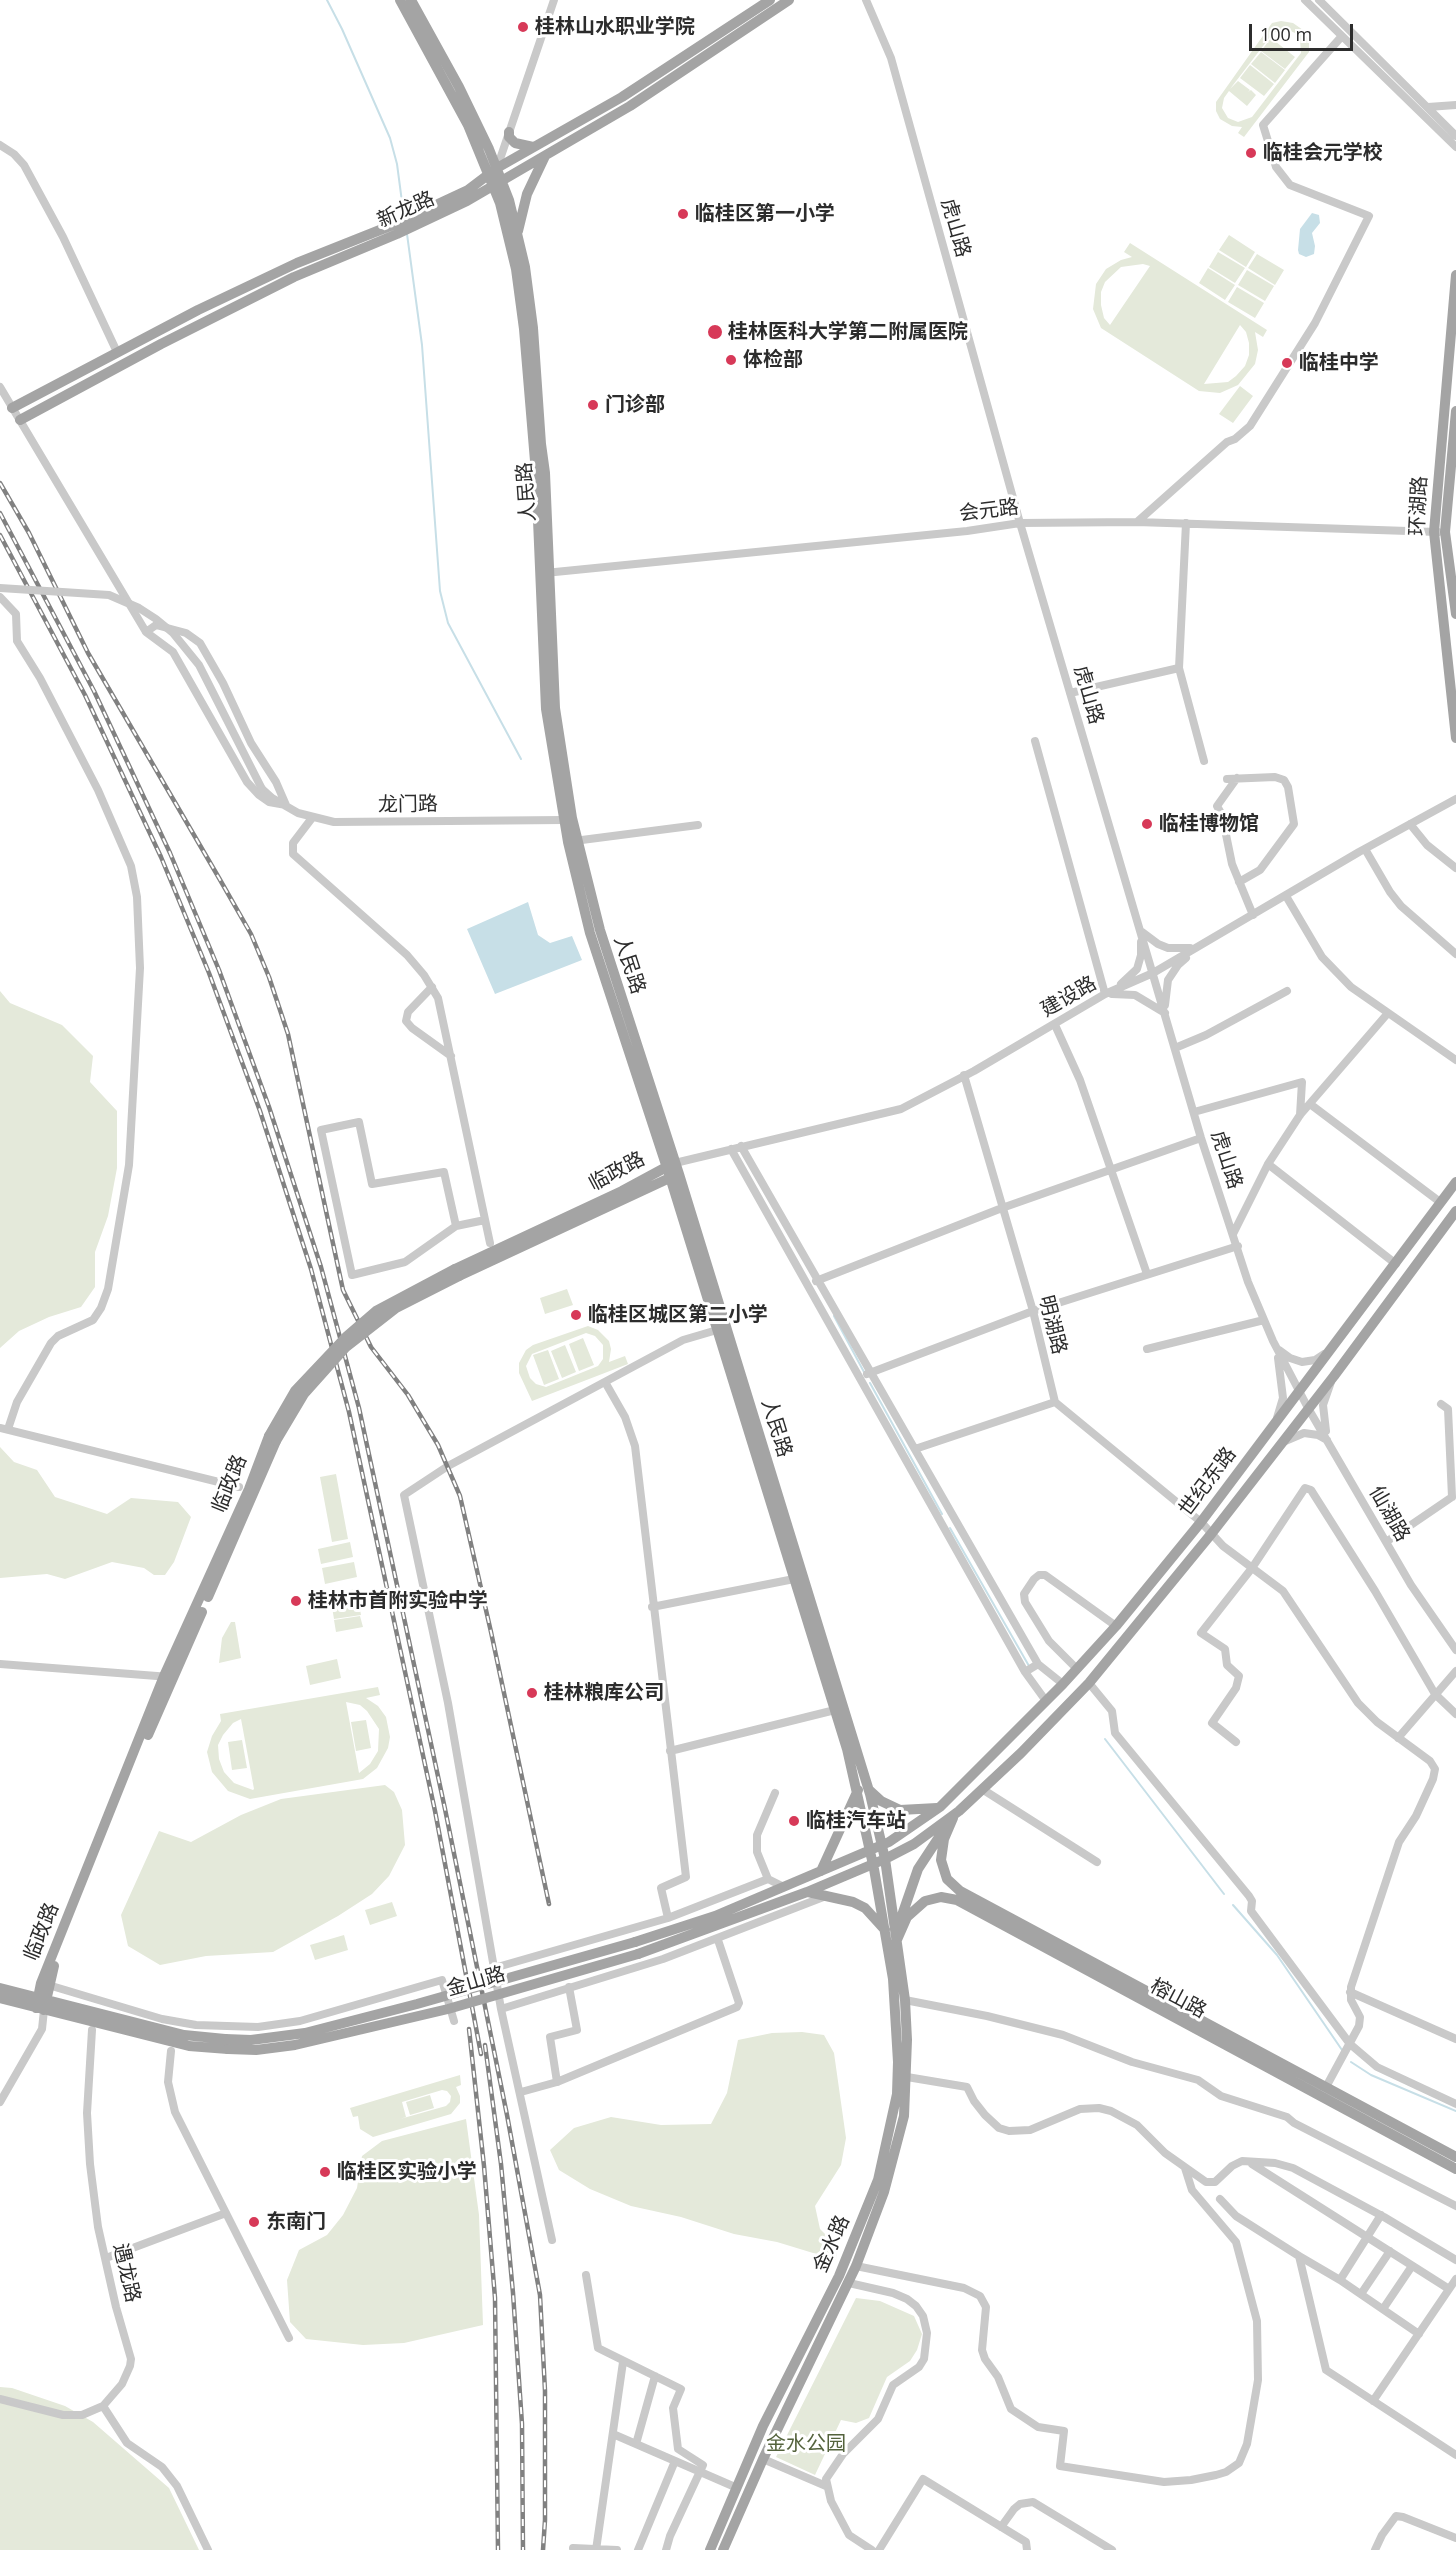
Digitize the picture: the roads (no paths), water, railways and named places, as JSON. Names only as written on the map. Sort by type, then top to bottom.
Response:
[{"type":"main road","points":[[400,0],[453,95],[495,178]]},
{"type":"main road","points":[[411,0],[459,87],[495,178]]},
{"type":"main road","name":"新龙路","points":[[495,178],[534,147],[622,97],[770,0]]},
{"type":"main road","name":"新龙路","points":[[20,420],[161,344],[294,277],[433,213],[468,190],[545,156],[630,106],[789,0]]},
{"type":"main road","points":[[509,132],[509,137],[515,143],[534,147]]},
{"type":"main road","points":[[517,234],[527,194],[545,156]]},
{"type":"main road","name":"人民路","points":[[495,178],[517,234],[525,267],[536,356],[541,444],[545,472],[546,709],[563,820],[572,841]]},
{"type":"main road","name":"人民路","points":[[495,178],[516,269],[523,319],[555,708],[572,841],[591,933],[673,1170],[852,1748]]},
{"type":"main road","name":"新龙路","points":[[12,408],[198,310],[297,263],[396,229]]},
{"type":"main road","name":"环湖路","points":[[1456,275],[1439,532],[1456,738]]},
{"type":"main road","name":"环湖路","points":[[1456,411],[1439,532],[1456,614]]},
{"type":"main road","name":"人民路","points":[[673,1170],[717,1330],[794,1579],[835,1710],[852,1748]]},
{"type":"main road","name":"临政路","points":[[40,2004],[45,1984],[169,1677],[249,1489],[296,1391],[348,1335],[376,1311],[622,1191],[673,1170]]},
{"type":"main road","name":"世纪东路","points":[[940,1807],[1063,1684],[1116,1626],[1201,1522],[1456,1182]]},
{"type":"main road","name":"世纪东路","points":[[954,1816],[1021,1753],[1089,1683],[1212,1533],[1334,1376],[1456,1210]]},
{"type":"main road","points":[[852,1748],[863,1790],[881,1802],[900,1810],[940,1807]]},
{"type":"main road","points":[[821,1871],[863,1790]]},
{"type":"main road","name":"金水路","points":[[723,2550],[763,2459],[849,2283],[877,2212],[897,2149],[904,2116],[907,2077],[905,2000],[885,1859],[863,1790]]},
{"type":"main road","name":"金水路","points":[[710,2550],[735,2487],[768,2416],[839,2276],[878,2181],[897,2094],[893,1979],[870,1848],[863,1790]]},
{"type":"main road","name":"金山路","points":[[0,1988],[40,2004],[189,2046],[226,2044],[305,2033],[417,2004],[635,1942],[715,1916],[881,1845],[901,1835],[940,1807]]},
{"type":"main road","points":[[896,1942],[900,1917],[918,1869],[954,1816]]},
{"type":"main road","name":"金山路","points":[[226,2044],[256,2050],[295,2045],[448,2009],[638,1954],[807,1892],[885,1859],[914,1844],[954,1816]]},
{"type":"main road","name":"榕山路","points":[[954,1816],[940,1852],[945,1874],[953,1886],[1456,2157]]},
{"type":"main road","points":[[807,1892],[853,1902],[865,1908],[885,1930]]},
{"type":"main road","name":"榕山路","points":[[896,1942],[907,1917],[925,1901],[941,1897],[957,1900],[1456,2169]]},
{"type":"main road","name":"金山路","points":[[0,1998],[40,2004]]},
{"type":"street","points":[[495,178],[554,0]]},
{"type":"street","name":"虎山路","points":[[866,0],[891,58],[1020,523],[1201,1138],[1248,1282],[1299,1391]]},
{"type":"street","points":[[1305,0],[1456,147]]},
{"type":"street","points":[[1319,0],[1456,136]]},
{"type":"street","points":[[1137,522],[1227,442],[1235,439],[1250,426],[1315,323],[1368,216],[1290,185],[1276,167],[1263,125],[1342,36]]},
{"type":"street","points":[[1428,108],[1456,105]]},
{"type":"street","points":[[0,145],[14,154],[24,165],[63,237],[117,352]]},
{"type":"street","points":[[0,387],[146,632],[173,652],[247,782],[269,802],[286,806]]},
{"type":"street","name":"会元路","points":[[544,573],[967,531],[1020,523],[1186,523],[1439,532]]},
{"type":"street","points":[[1186,523],[1179,668],[1204,761]]},
{"type":"street","name":"龙门路","points":[[0,588],[109,595],[139,608],[156,619],[173,633],[199,665],[262,789],[272,798],[312,818],[354,822],[563,820]]},
{"type":"street","points":[[0,597],[16,614],[17,641],[40,678],[98,790],[131,866],[137,897],[140,968],[129,1165],[108,1289],[101,1308],[93,1320],[58,1336],[51,1343],[4,1429],[239,1487]]},
{"type":"street","points":[[146,632],[156,625],[186,633],[200,643],[223,683],[250,743],[276,782],[286,806]]},
{"type":"street","points":[[1070,693],[1179,668]]},
{"type":"street","points":[[1035,741],[1106,994]]},
{"type":"street","points":[[1227,779],[1275,777],[1284,780],[1288,787],[1294,824],[1260,870],[1239,882]]},
{"type":"street","points":[[1237,778],[1217,806],[1239,882],[1253,915]]},
{"type":"street","name":"建设路","points":[[673,1170],[741,1146],[901,1109],[1055,1025],[1106,994],[1153,973],[1365,849],[1456,799]]},
{"type":"street","points":[[312,818],[293,843],[293,854],[407,955],[432,987],[442,1013],[490,1243]]},
{"type":"street","points":[[1410,824],[1427,845],[1456,868]]},
{"type":"street","points":[[572,841],[698,825]]},
{"type":"street","points":[[1365,849],[1399,904],[1456,954]]},
{"type":"street","points":[[1286,896],[1326,963],[1351,987],[1456,1060]]},
{"type":"street","points":[[1140,930],[1149,938],[1168,948],[1182,950],[1199,946]]},
{"type":"street","points":[[1106,994],[1128,979],[1137,969],[1141,955],[1140,930]]},
{"type":"street","points":[[1106,994],[1135,995],[1165,1013],[1168,980],[1178,965],[1199,946]]},
{"type":"street","points":[[432,987],[408,1012],[406,1020],[412,1028],[451,1056]]},
{"type":"street","points":[[1175,1048],[1206,1035],[1287,992]]},
{"type":"street","points":[[1233,1234],[1268,1164],[1300,1115],[1388,1013]]},
{"type":"street","points":[[1055,1025],[1080,1080],[1147,1274]]},
{"type":"street","name":"明湖路","points":[[964,1075],[1033,1311],[1055,1402]]},
{"type":"street","points":[[1194,1113],[1302,1082],[1300,1115]]},
{"type":"street","points":[[1310,1104],[1440,1202]]},
{"type":"street","points":[[456,1226],[444,1172],[372,1184],[359,1122],[321,1130],[352,1275],[405,1262],[456,1226],[485,1220]]},
{"type":"street","points":[[808,1286],[1002,1208],[1109,1168],[1201,1138]]},
{"type":"street","points":[[741,1146],[1038,1664],[1063,1684]]},
{"type":"street","points":[[731,1149],[1025,1672],[1046,1701]]},
{"type":"street","points":[[1268,1164],[1396,1264]]},
{"type":"street","points":[[860,1377],[1033,1311],[1238,1246]]},
{"type":"street","points":[[1148,1349],[1264,1320]]},
{"type":"street","points":[[552,2240],[501,2009],[448,1703],[404,1495],[448,1466],[683,1340],[717,1330]]},
{"type":"street","points":[[1277,1348],[1290,1358],[1302,1362],[1315,1360],[1332,1348]]},
{"type":"street","points":[[1276,1423],[1283,1398],[1277,1348]]},
{"type":"street","points":[[1328,1440],[1323,1406],[1334,1376]]},
{"type":"street","points":[[605,1382],[633,1435],[686,1877],[661,1888],[668,1918]]},
{"type":"street","name":"仙湖路","points":[[1299,1391],[1411,1585],[1456,1650]]},
{"type":"street","points":[[915,1449],[1055,1402],[1201,1522],[1223,1546],[1290,1599],[1358,1703],[1369,1715],[1433,1765],[1435,1774],[1416,1816],[1399,1842],[1350,1992],[1351,2000],[1361,2019],[1326,2088]]},
{"type":"street","points":[[1386,1542],[1454,1498],[1448,1409],[1442,1404]]},
{"type":"street","points":[[1281,1443],[1304,1434],[1318,1435],[1328,1440]]},
{"type":"street","points":[[1236,1742],[1212,1723],[1236,1688],[1239,1676],[1227,1665],[1225,1649],[1201,1633],[1252,1568],[1305,1488],[1311,1490],[1390,1615],[1435,1694],[1456,1714]]},
{"type":"street","points":[[942,1525],[953,1519]]},
{"type":"street","points":[[1077,1669],[1049,1641],[1025,1602],[1024,1594],[1034,1579],[1045,1575],[1116,1626]]},
{"type":"street","points":[[652,1607],[794,1579]]},
{"type":"street","points":[[0,1664],[169,1677]]},
{"type":"street","points":[[1025,1672],[1038,1664]]},
{"type":"street","points":[[1398,1738],[1456,1671]]},
{"type":"street","points":[[1089,1683],[1112,1711],[1115,1733],[1249,1896],[1252,1901],[1251,1911],[1350,2044],[1384,2071],[1456,2104]]},
{"type":"street","points":[[670,1751],[835,1710]]},
{"type":"street","points":[[981,1789],[1097,1862]]},
{"type":"street","points":[[775,1793],[757,1835],[757,1852],[768,1879],[784,1887]]},
{"type":"street","points":[[494,1968],[668,1918],[768,1879]]},
{"type":"street","points":[[501,2009],[718,1940],[826,1895]]},
{"type":"street","points":[[521,2092],[557,2082],[737,2007],[739,2003],[718,1940]]},
{"type":"street","points":[[45,1984],[162,2019],[196,2025],[258,2027],[300,2021],[442,1980],[454,2021]]},
{"type":"street","points":[[557,2082],[550,2037],[577,2030],[569,1987]]},
{"type":"street","points":[[1350,1992],[1456,2038]]},
{"type":"street","points":[[905,2000],[987,2016],[1064,2035],[1132,2061],[1198,2080],[1221,2096],[1287,2117],[1293,2123],[1456,2206]]},
{"type":"street","points":[[0,2103],[42,2029],[40,2004]]},
{"type":"street","name":"遇龙路","points":[[92,2030],[87,2113],[98,2227],[131,2359],[129,2372],[122,2384],[103,2406]]},
{"type":"street","points":[[171,2050],[168,2082],[175,2112],[289,2338]]},
{"type":"street","points":[[907,2077],[967,2087],[985,2115],[999,2128],[1009,2130],[1030,2130],[1080,2109],[1099,2108],[1111,2111],[1137,2126],[1165,2153],[1206,2182],[1212,2183],[1238,2162],[1293,2168],[1381,2215],[1456,2260]]},
{"type":"street","points":[[1249,2162],[1449,2289]]},
{"type":"street","points":[[856,2266],[964,2288],[980,2296],[986,2307],[982,2350],[985,2359],[998,2377],[1011,2409],[1038,2427],[1064,2432],[1060,2466],[1164,2482],[1216,2475],[1226,2472],[1239,2463],[1247,2444],[1258,2380],[1257,2321],[1236,2242],[1192,2190],[1185,2168]]},
{"type":"street","points":[[1220,2199],[1236,2216],[1340,2280],[1419,2334]]},
{"type":"street","points":[[106,2258],[226,2213]]},
{"type":"street","points":[[1340,2280],[1381,2215]]},
{"type":"street","points":[[1361,2294],[1390,2251]]},
{"type":"street","points":[[1299,2256],[1326,2370],[1456,2455]]},
{"type":"street","points":[[1383,2309],[1412,2266]]},
{"type":"street","points":[[586,2275],[598,2348],[681,2389],[673,2409],[678,2449],[703,2465],[670,2536],[666,2550]]},
{"type":"street","points":[[1373,2401],[1456,2279]]},
{"type":"street","points":[[849,2283],[892,2293],[916,2306],[925,2325],[927,2346],[919,2367],[893,2385],[878,2419],[837,2462],[826,2480],[826,2486],[839,2519],[849,2535],[873,2550]]},
{"type":"street","points":[[596,2549],[623,2362]]},
{"type":"street","points":[[636,2444],[655,2376]]},
{"type":"street","points":[[0,2399],[72,2416],[91,2413],[103,2406],[127,2443],[162,2467],[177,2486],[208,2550]]},
{"type":"street","points":[[613,2434],[735,2487]]},
{"type":"street","points":[[763,2459],[826,2486]]},
{"type":"street","points":[[638,2550],[675,2461]]},
{"type":"street","points":[[879,2550],[923,2478],[1026,2542],[1027,2550]]},
{"type":"street","points":[[1001,2527],[1020,2504],[1033,2502],[1112,2550]]},
{"type":"street","points":[[1375,2550],[1382,2535],[1396,2516],[1456,2538]]},
{"type":"street","points":[[573,2548],[617,2550]]},
{"type":"water","points":[[1312,213],[1319,215],[1320,223],[1312,233],[1314,254],[1306,257],[1299,254],[1298,250],[1300,229]]},
{"type":"water","points":[[528,902],[538,935],[550,943],[572,936],[582,960],[495,994],[467,929]]},
{"type":"waterway","points":[[327,0],[390,138],[397,164],[404,217]]},
{"type":"waterway","points":[[407,234],[422,345],[440,591],[448,623],[521,759]]},
{"type":"waterway","points":[[834,1316],[864,1372]]},
{"type":"waterway","points":[[870,1383],[942,1514]]},
{"type":"waterway","points":[[950,1528],[1029,1666]]},
{"type":"waterway","points":[[1105,1739],[1224,1894]]},
{"type":"waterway","points":[[1233,1905],[1277,1955],[1342,2050]]},
{"type":"waterway","points":[[1351,2062],[1371,2075],[1456,2111]]},
{"type":"railway","points":[[0,483],[29,533],[88,653],[251,934],[269,977],[288,1034],[343,1290],[371,1347],[408,1395],[438,1445],[460,1496],[549,1904]]},
{"type":"railway","points":[[0,513],[94,691],[170,853],[219,970],[269,1107],[321,1267],[359,1408],[445,1809],[507,2115],[540,2295],[545,2391],[543,2550]]},
{"type":"railway","points":[[0,535],[85,695],[161,857],[209,973],[260,1111],[311,1269],[349,1412],[435,1811],[481,2054]]},
{"type":"railway","points":[[469,2029],[495,2298],[498,2550]]},
{"type":"railway","points":[[485,2045],[501,2164],[513,2293],[522,2424],[523,2550]]},
{"type":"place","name":"桂林山水职业学院","points":[[523,27]]},
{"type":"place","name":"临桂会元学校","points":[[1251,153]]},
{"type":"place","name":"临桂区第一小学","points":[[683,214]]},
{"type":"place","name":"桂林医科大学第二附属医院","points":[[715,332]]},
{"type":"place","name":"体检部","points":[[731,360]]},
{"type":"place","name":"临桂中学","points":[[1287,363]]},
{"type":"place","name":"门诊部","points":[[593,405]]},
{"type":"place","name":"临桂博物馆","points":[[1147,824]]},
{"type":"place","name":"临桂区城区第二小学","points":[[576,1315]]},
{"type":"place","name":"桂林市首附实验中学","points":[[296,1601]]},
{"type":"place","name":"桂林粮库公司","points":[[532,1693]]},
{"type":"place","name":"临桂汽车站","points":[[794,1821]]},
{"type":"place","name":"临桂区实验小学","points":[[325,2172]]},
{"type":"place","name":"东南门","points":[[254,2222]]},
{"type":"park label","name":"金水公园","points":[[806,2444]]}]
